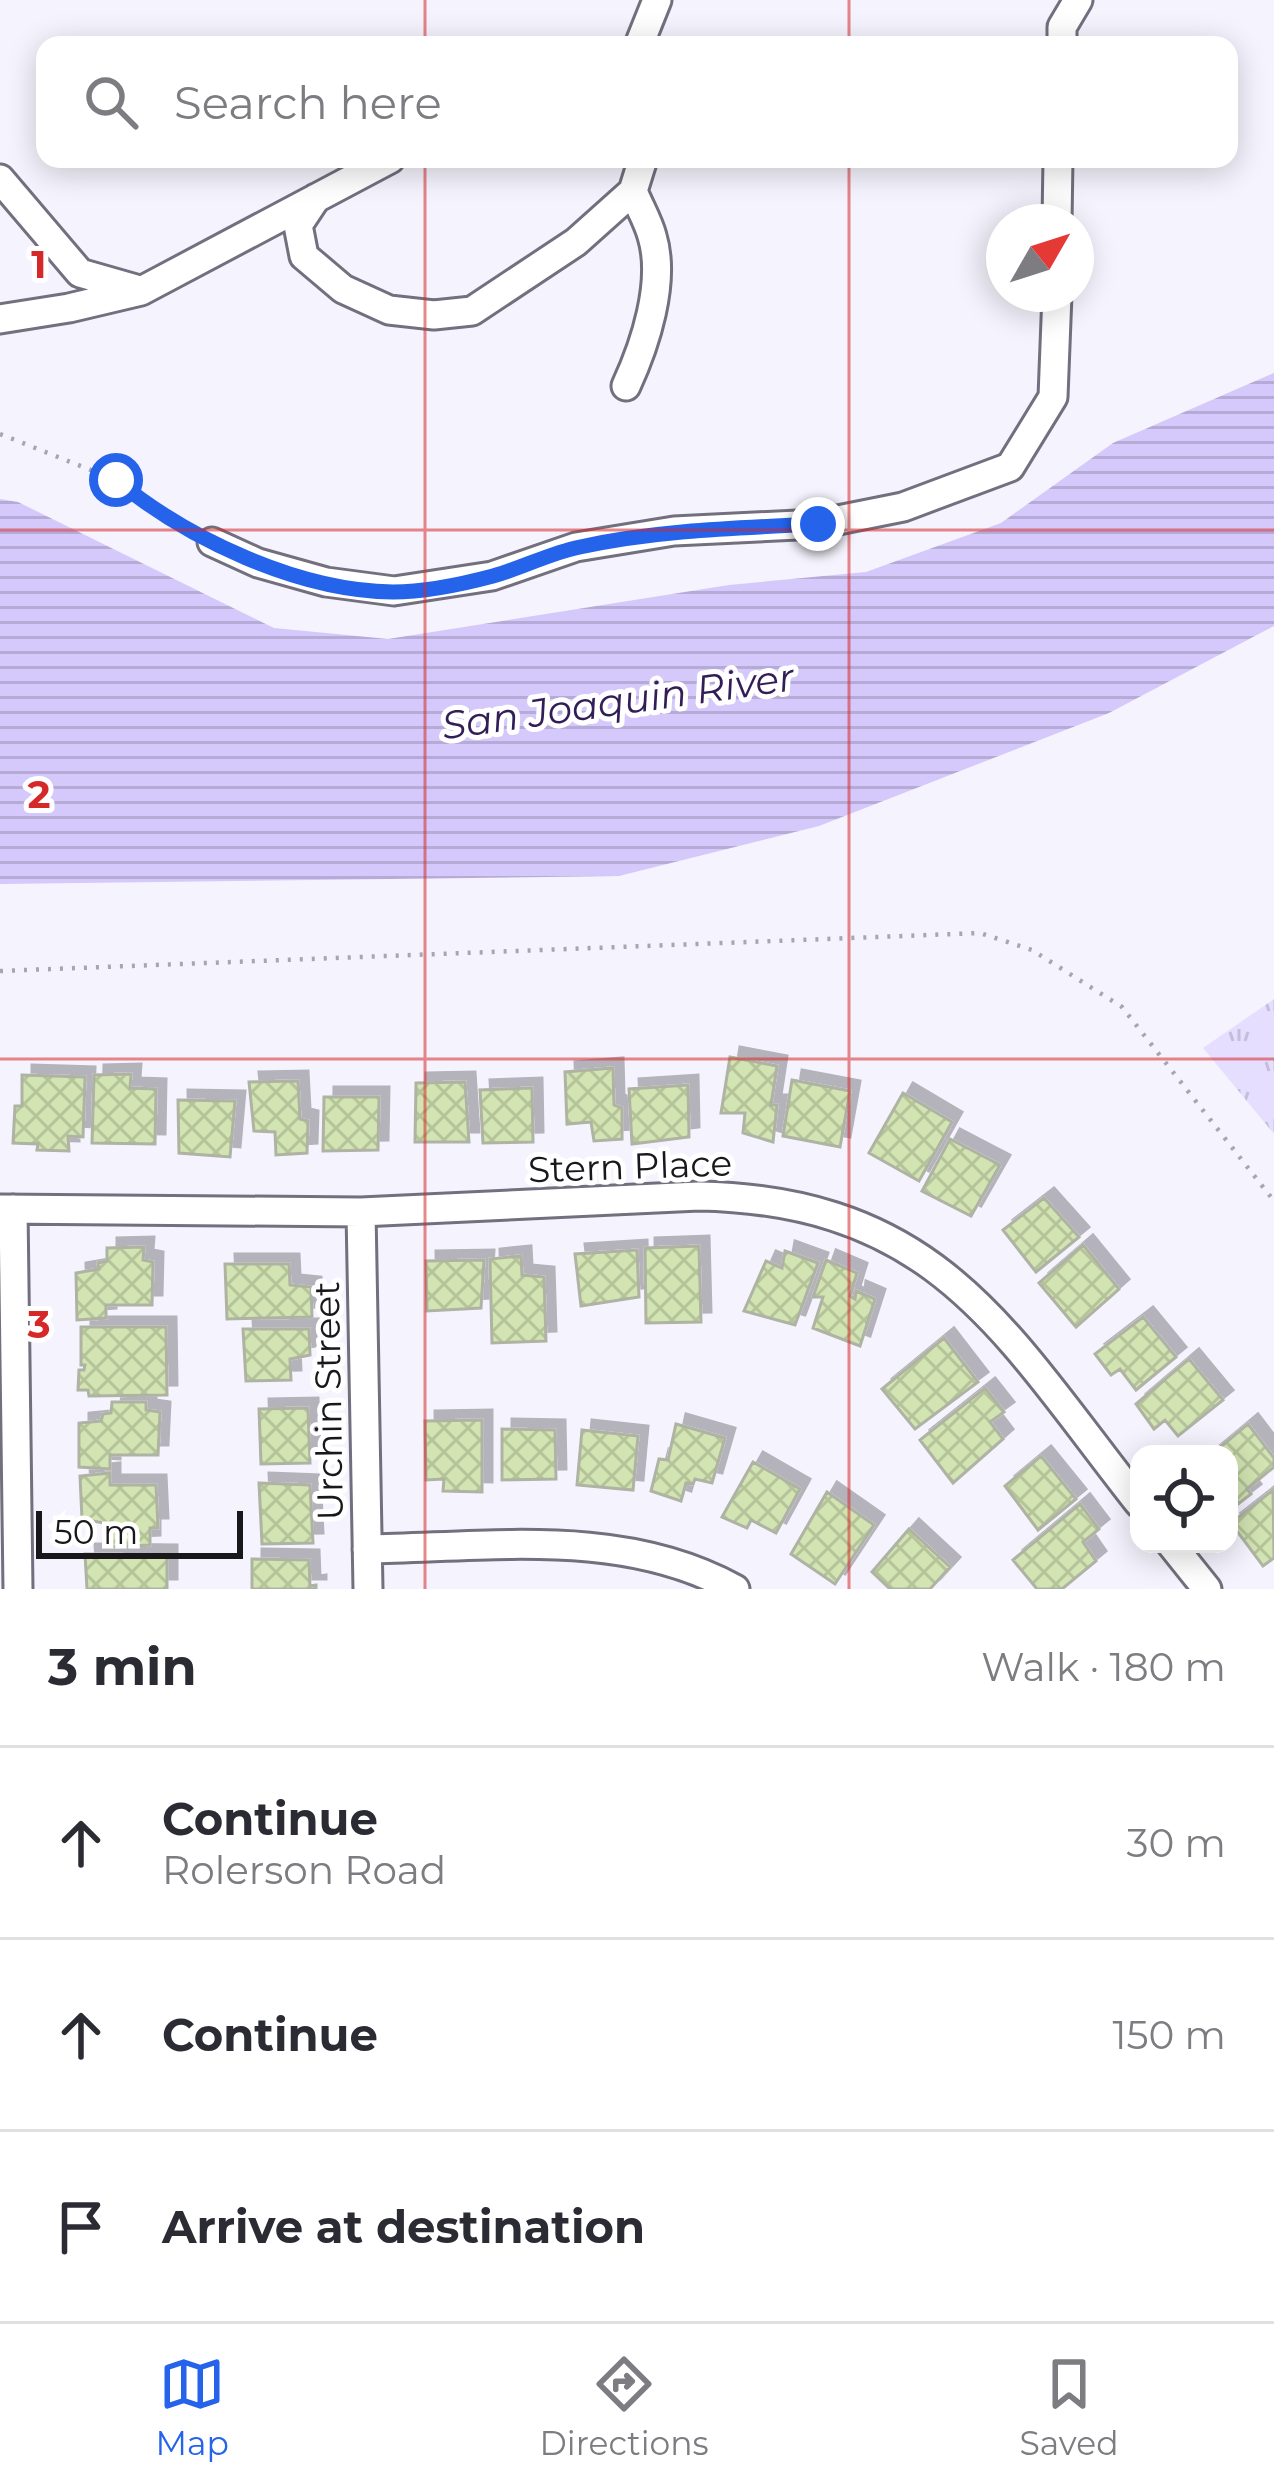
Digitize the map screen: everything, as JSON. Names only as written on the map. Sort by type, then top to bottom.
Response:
[{"type":"street","points":[[643,36],[657,0]]},
{"type":"street","points":[[1062,36],[1062,27],[1078,0]]},
{"type":"street","points":[[0,319],[141,290],[373,168]]},
{"type":"street","points":[[316,198],[298,225],[304,256],[343,289],[373,303],[389,310],[434,315],[472,311],[576,242],[633,191],[641,168]]},
{"type":"street","points":[[1057,204],[1058,168]]},
{"type":"street","points":[[0,179],[80,273],[141,290]]},
{"type":"street","points":[[626,386],[645,344],[654,294],[654,240],[633,191]]},
{"type":"street","points":[[212,542],[258,563],[326,582],[394,592],[492,576],[596,544],[674,532],[818,524],[903,507],[1010,467],[1053,397],[1056,312]]},
{"type":"street","name":"Stern Place","points":[[6,1209],[361,1212],[699,1196],[769,1200],[847,1219],[919,1256],[974,1298],[1130,1492]]},
{"type":"street","points":[[6,1209],[12,1578]]},
{"type":"street","name":"Urchin Street","points":[[361,1212],[368,1589]]},
{"type":"street","points":[[367,1549],[572,1545],[622,1549],[666,1559],[735,1589]]},
{"type":"street","points":[[1178,1553],[1207,1589]]},
{"type":"path","points":[[0,434],[116,480],[162,514],[212,542]]},
{"type":"path","points":[[0,971],[980,933],[1032,950],[1123,1007],[1274,1201]]},
{"type":"green space","points":[[1274,999],[1274,1134],[1203,1048]]},
{"type":"water","name":"San Joaquin River","points":[[1274,373],[1274,626],[1109,713],[819,826],[619,876],[0,884],[0,499],[18,502],[274,628],[388,639],[729,585],[866,572],[1001,523],[1113,443]]},
{"type":"building","points":[[730,1057],[777,1066],[771,1105],[777,1105],[773,1142],[743,1133],[745,1113],[721,1113]]},
{"type":"building","points":[[613,1068],[614,1105],[622,1108],[622,1139],[594,1141],[591,1122],[567,1124],[565,1072]]},
{"type":"building","points":[[131,1074],[130,1088],[156,1089],[155,1144],[92,1143],[94,1075]]},
{"type":"building","points":[[22,1075],[85,1077],[83,1137],[68,1136],[69,1151],[13,1143],[15,1106],[22,1106]]},
{"type":"building","points":[[792,1080],[850,1091],[840,1147],[783,1136]]},
{"type":"building","points":[[298,1081],[300,1119],[308,1121],[307,1153],[276,1155],[275,1132],[254,1131],[249,1082]]},
{"type":"building","points":[[465,1082],[469,1142],[415,1142],[416,1083]]},
{"type":"building","points":[[688,1085],[689,1137],[632,1144],[629,1089]]},
{"type":"building","points":[[532,1088],[533,1142],[483,1143],[480,1090]]},
{"type":"building","points":[[903,1093],[952,1122],[919,1181],[869,1153]]},
{"type":"building","points":[[324,1097],[379,1097],[378,1150],[323,1151]]},
{"type":"building","points":[[178,1100],[235,1101],[230,1157],[179,1153]]},
{"type":"building","points":[[950,1139],[1000,1165],[971,1216],[922,1191]]},
{"type":"building","points":[[1044,1198],[1079,1237],[1036,1272],[1003,1230]]},
{"type":"building","points":[[1083,1245],[1119,1289],[1076,1327],[1039,1283]]},
{"type":"building","points":[[699,1246],[701,1322],[646,1323],[645,1248]]},
{"type":"building","points":[[144,1247],[143,1260],[153,1262],[152,1305],[106,1305],[106,1318],[77,1320],[76,1273],[99,1269],[98,1263],[107,1261],[107,1248]]},
{"type":"building","points":[[637,1250],[639,1297],[581,1306],[575,1254]]},
{"type":"building","points":[[785,1251],[818,1263],[795,1325],[744,1311],[766,1261],[782,1268]]},
{"type":"building","points":[[521,1256],[522,1275],[544,1277],[546,1341],[492,1343],[490,1259]]},
{"type":"building","points":[[484,1260],[481,1308],[427,1311],[426,1261]]},
{"type":"building","points":[[826,1260],[857,1273],[850,1296],[855,1299],[856,1291],[875,1299],[860,1346],[813,1328],[823,1297],[813,1297]]},
{"type":"building","points":[[225,1264],[289,1264],[290,1285],[311,1287],[312,1317],[227,1319]]},
{"type":"building","points":[[1143,1317],[1176,1357],[1136,1390],[1120,1369],[1111,1375],[1095,1354]]},
{"type":"building","points":[[81,1327],[166,1327],[167,1395],[89,1396],[88,1390],[78,1390],[79,1370],[85,1365],[81,1365]]},
{"type":"building","points":[[243,1329],[309,1329],[310,1355],[290,1359],[291,1380],[246,1381]]},
{"type":"building","points":[[944,1338],[978,1382],[915,1429],[882,1389]]},
{"type":"building","points":[[1189,1359],[1223,1400],[1178,1436],[1165,1420],[1154,1429],[1136,1404]]},
{"type":"building","points":[[985,1388],[1004,1412],[990,1422],[1003,1439],[953,1483],[920,1440]]},
{"type":"building","points":[[112,1402],[146,1402],[146,1410],[160,1412],[158,1455],[110,1455],[110,1469],[79,1467],[79,1423],[101,1421],[103,1414],[111,1413]]},
{"type":"building","points":[[308,1408],[310,1463],[261,1464],[259,1409]]},
{"type":"building","points":[[482,1420],[482,1492],[443,1491],[444,1479],[426,1480],[425,1421]]},
{"type":"building","points":[[676,1424],[725,1438],[712,1483],[695,1479],[693,1484],[686,1483],[681,1501],[651,1491],[659,1459],[668,1460]]},
{"type":"building","points":[[1248,1424],[1274,1458],[1274,1467],[1247,1489],[1251,1494],[1238,1504],[1238,1445],[1223,1445]]},
{"type":"building","points":[[502,1429],[555,1430],[556,1479],[502,1480]]},
{"type":"building","points":[[582,1430],[638,1436],[633,1490],[577,1485]]},
{"type":"building","points":[[1041,1456],[1076,1499],[1038,1530],[1005,1486]]},
{"type":"building","points":[[753,1462],[800,1489],[776,1533],[751,1520],[747,1528],[722,1517]]},
{"type":"building","points":[[110,1473],[110,1485],[156,1485],[158,1528],[150,1528],[150,1545],[112,1547],[112,1532],[104,1533],[104,1523],[82,1519],[80,1476]]},
{"type":"building","points":[[259,1483],[310,1485],[313,1543],[262,1544]]},
{"type":"building","points":[[1273,1490],[1274,1558],[1263,1566],[1238,1532],[1238,1518]]},
{"type":"building","points":[[827,1492],[874,1525],[835,1584],[791,1554]]},
{"type":"building","points":[[1080,1504],[1099,1529],[1083,1542],[1096,1561],[1062,1589],[1037,1589],[1013,1560]]},
{"type":"building","points":[[909,1529],[950,1567],[930,1589],[890,1589],[872,1572]]},
{"type":"building","points":[[85,1554],[167,1555],[167,1589],[87,1589]]},
{"type":"building","points":[[252,1559],[309,1560],[310,1586],[316,1589],[252,1589]]},
{"type":"route","points":[[116,480],[162,514],[258,563],[326,582],[394,592],[492,576],[576,547],[674,532],[818,524]]}]
